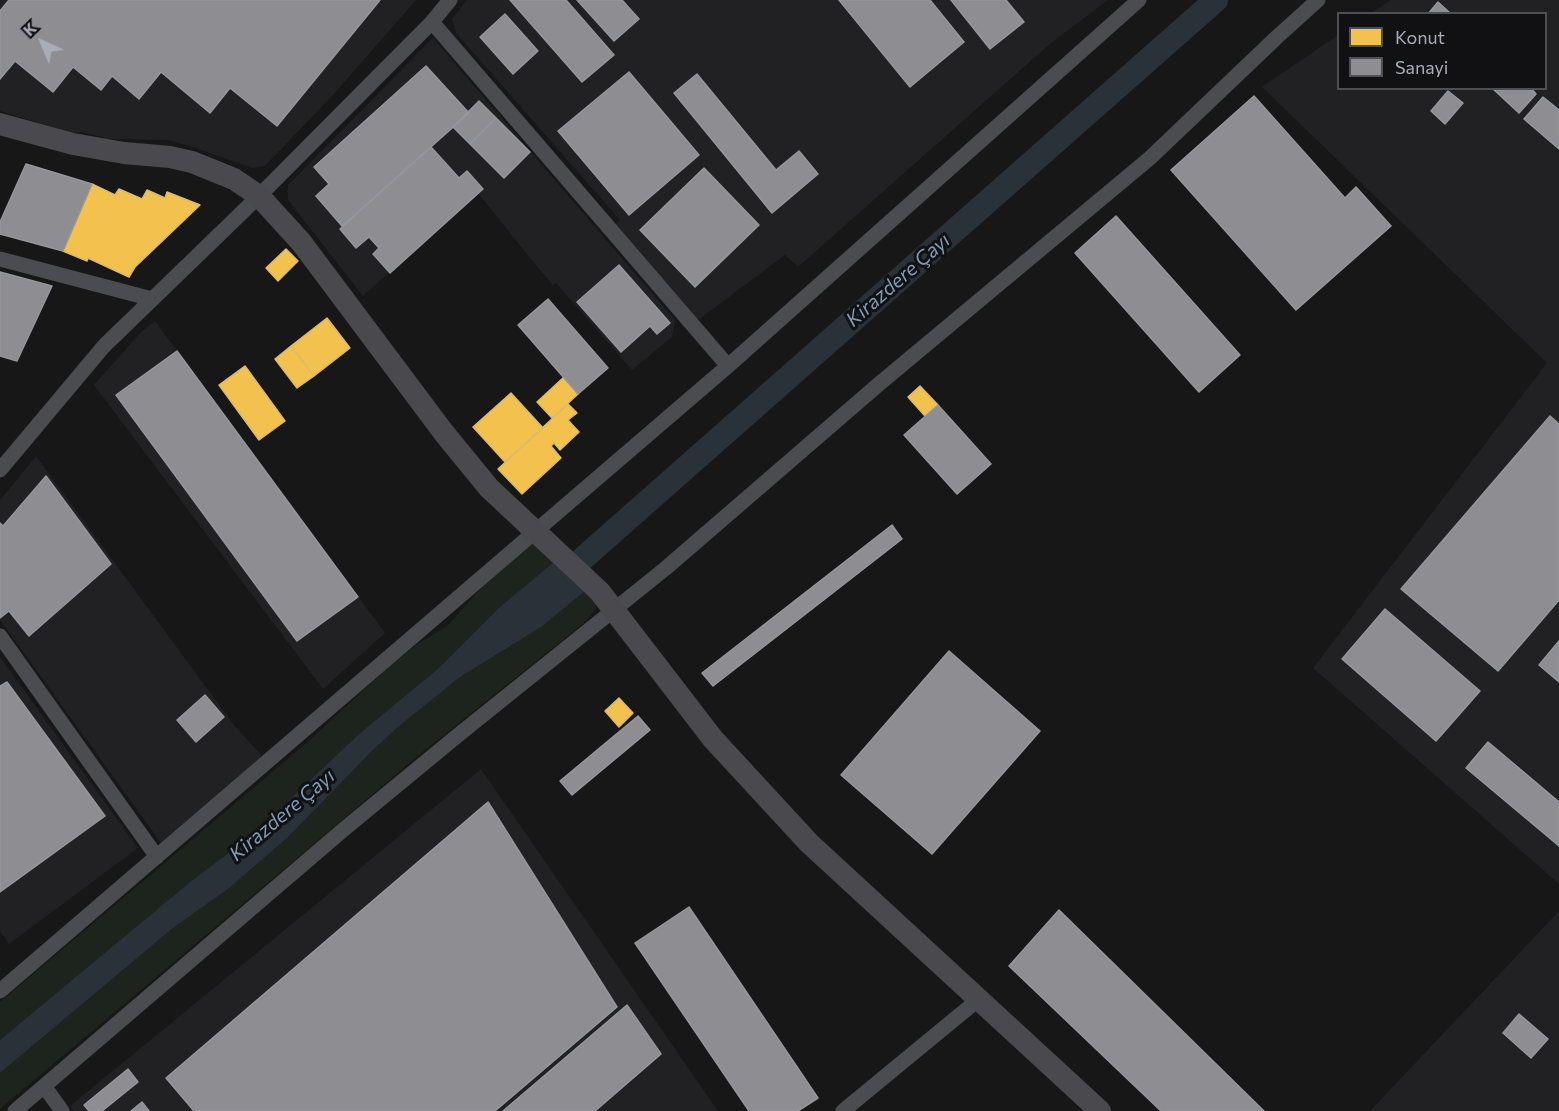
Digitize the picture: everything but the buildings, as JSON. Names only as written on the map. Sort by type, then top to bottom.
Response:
[{"type":"street","points":[[0,470],[104,346],[259,196],[432,22],[450,0]]},
{"type":"street","points":[[0,991],[728,366],[1139,0]]},
{"type":"street","points":[[15,1111],[343,830],[666,568],[879,384],[1150,158],[1276,37],[1318,0]]},
{"type":"street","points":[[432,22],[728,366]]},
{"type":"street","points":[[0,125],[73,144],[192,162],[234,179],[259,196],[301,242],[472,468],[496,495],[600,592],[713,739],[776,808],[809,843],[1100,1111]]},
{"type":"street","points":[[0,259],[152,299]]},
{"type":"street","points":[[0,636],[157,856]]},
{"type":"street","points":[[843,1111],[979,999]]},
{"type":"street","points":[[44,1086],[62,1111]]},
{"type":"shaded area","points":[[0,0],[416,0],[333,95],[265,166],[252,168],[168,140],[109,139],[82,132],[72,133],[0,111]]},
{"type":"shaded area","points":[[467,0],[1108,0],[1051,43],[798,267],[785,255],[698,320],[616,224],[620,220],[456,33],[452,19]]},
{"type":"shaded area","points":[[1391,0],[1559,0],[1559,884],[1313,668],[1547,363],[1262,87],[1337,36],[1337,90],[1547,90],[1547,12],[1373,12]]},
{"type":"shaded area","points":[[433,38],[675,320],[672,337],[632,370],[556,283],[553,285],[478,193],[363,296],[288,200],[288,185]]},
{"type":"shaded area","points":[[155,321],[385,633],[323,689],[94,385],[141,332]]},
{"type":"shaded area","points":[[36,456],[234,725],[262,756],[161,843],[0,620],[0,500]]},
{"type":"shaded area","points":[[533,543],[553,563],[501,606],[440,667],[359,734],[251,836],[190,882],[0,1040],[0,1002],[303,746],[389,667],[416,645],[447,626],[486,583]]},
{"type":"shaded area","points":[[584,592],[596,602],[596,609],[584,623],[425,750],[0,1109],[0,1073],[173,928],[228,889],[287,838],[398,727],[460,677],[541,627]]},
{"type":"shaded area","points":[[0,657],[138,848],[9,944],[0,931]]},
{"type":"shaded area","points":[[481,769],[718,1111],[74,1111],[70,1106]]},
{"type":"shaded area","points":[[1559,911],[1559,1111],[1370,1111]]},
{"type":"water","points":[[553,563],[584,592],[541,627],[460,677],[398,727],[287,838],[228,889],[173,928],[0,1073],[0,1040],[190,882],[251,836],[359,734],[440,667],[501,606]]},
{"type":"waterway","name":"Kirazdere Çayı","points":[[580,561],[1216,0]]}]
